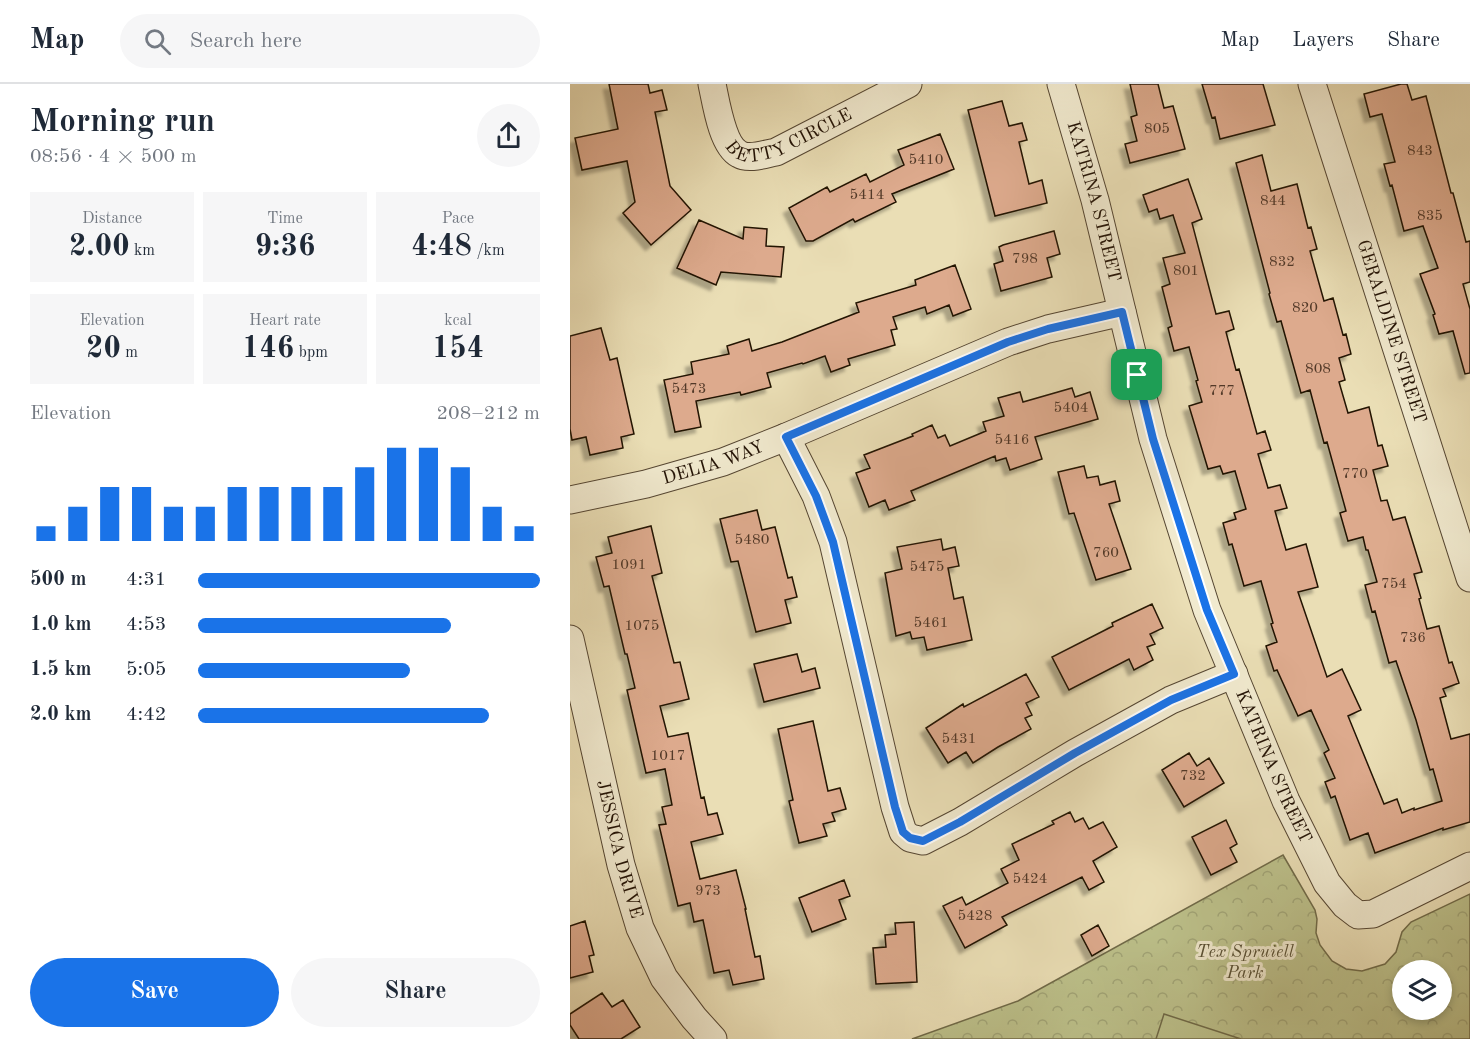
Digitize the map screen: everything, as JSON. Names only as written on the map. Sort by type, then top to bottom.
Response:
[{"type":"street","name":"BETTY CIRCLE","points":[[712,84],[722,130],[733,149],[740,155],[758,156],[776,152],[908,84]]},
{"type":"street","name":"KATRINA STREET","points":[[1061,84],[1095,200],[1153,439],[1207,610],[1286,801],[1327,883],[1344,904],[1358,915],[1373,914],[1470,866]]},
{"type":"street","name":"GERALDINE STREET","points":[[1312,84],[1470,578]]},
{"type":"street","name":"DELIA WAY","points":[[570,500],[646,484],[723,462],[1008,342],[1048,329],[1122,312]]},
{"type":"street","points":[[786,437],[816,496],[833,542],[895,807],[903,832],[910,838],[923,841],[1171,700],[1234,674]]},
{"type":"street","name":"JESSICA DRIVE","points":[[570,639],[621,865],[640,928],[664,978],[713,1039]]},
{"type":"green space","name":"Tex Spruiell Park","points":[[1283,855],[1315,910],[1316,933],[1320,945],[1332,961],[1346,969],[1362,971],[1385,964],[1396,952],[1402,932],[1411,922],[1470,894],[1470,1039],[912,1039],[1018,1001]]},
{"type":"green space","points":[[1164,1014],[1241,1039],[1156,1039]]},
{"type":"building","points":[[609,84],[648,84],[650,93],[662,90],[667,110],[655,112],[670,186],[691,210],[651,245],[623,213],[635,202],[627,161],[582,170],[575,138],[618,129]]},
{"type":"building","points":[[1130,84],[1158,84],[1164,108],[1173,106],[1185,149],[1130,163],[1125,144],[1137,141],[1131,117],[1137,115]]},
{"type":"building","points":[[1202,84],[1263,84],[1275,125],[1220,139],[1215,117],[1212,118]]},
{"type":"building","points":[[1407,84],[1412,100],[1426,96],[1451,193],[1453,193],[1466,242],[1470,241],[1470,282],[1463,284],[1470,309],[1470,373],[1465,374],[1453,331],[1439,334],[1433,315],[1435,314],[1420,274],[1438,268],[1423,226],[1404,231],[1384,164],[1395,162],[1382,114],[1370,117],[1364,94]]},
{"type":"building","points":[[1002,101],[1009,126],[1022,123],[1027,140],[1019,142],[1029,184],[1042,180],[1047,203],[995,216],[968,110]]},
{"type":"building","points":[[940,134],[954,169],[892,194],[896,202],[855,222],[853,219],[813,241],[806,241],[789,208],[827,187],[830,192],[866,174],[870,182],[904,165],[898,150]]},
{"type":"building","points":[[1262,155],[1271,191],[1297,184],[1308,228],[1311,227],[1317,249],[1310,251],[1324,301],[1333,298],[1343,335],[1346,334],[1351,354],[1339,358],[1345,380],[1339,382],[1348,413],[1369,407],[1378,446],[1382,445],[1388,466],[1373,470],[1381,501],[1387,500],[1393,520],[1405,517],[1422,572],[1414,574],[1427,629],[1439,626],[1449,663],[1452,662],[1459,683],[1443,689],[1446,696],[1440,698],[1451,739],[1470,734],[1470,822],[1443,830],[1443,828],[1375,853],[1368,833],[1350,840],[1335,796],[1331,798],[1325,782],[1335,778],[1324,753],[1329,750],[1311,710],[1298,716],[1277,670],[1274,671],[1266,646],[1277,642],[1261,581],[1244,586],[1232,544],[1229,545],[1223,523],[1236,519],[1234,513],[1246,509],[1235,471],[1223,474],[1220,466],[1208,469],[1189,406],[1202,402],[1189,347],[1174,351],[1168,328],[1172,326],[1162,287],[1170,284],[1163,258],[1185,253],[1173,215],[1160,219],[1157,209],[1149,212],[1143,195],[1188,179],[1202,219],[1192,223],[1216,314],[1229,311],[1234,329],[1226,332],[1236,370],[1239,369],[1257,434],[1265,431],[1271,450],[1258,454],[1268,488],[1280,485],[1287,508],[1275,511],[1286,550],[1306,544],[1318,587],[1298,592],[1327,677],[1342,669],[1361,710],[1348,716],[1384,804],[1397,799],[1402,813],[1442,801],[1396,661],[1389,663],[1375,611],[1372,612],[1365,585],[1377,582],[1368,550],[1366,550],[1363,537],[1348,541],[1340,513],[1346,511],[1327,442],[1324,443],[1310,390],[1301,393],[1281,321],[1277,322],[1269,294],[1236,163]]},
{"type":"building","points":[[699,220],[743,239],[744,227],[767,229],[766,246],[784,247],[781,277],[721,272],[716,285],[677,268]]},
{"type":"building","points":[[1054,231],[1060,254],[1047,258],[1052,277],[1001,291],[994,264],[1003,261],[999,247]]},
{"type":"building","points":[[955,265],[971,309],[953,316],[949,305],[927,314],[925,307],[893,317],[897,329],[891,330],[895,345],[848,359],[850,365],[831,372],[825,356],[767,373],[771,387],[741,395],[740,392],[696,401],[701,427],[675,432],[664,380],[693,374],[691,362],[729,354],[727,346],[749,339],[752,351],[782,342],[859,312],[856,303],[916,285],[915,280]]},
{"type":"building","points":[[601,328],[610,360],[617,358],[634,434],[621,437],[623,448],[590,455],[586,437],[572,440],[570,429],[570,336]]},
{"type":"building","points":[[1072,388],[1075,397],[1090,392],[1098,419],[1035,437],[1042,459],[1010,470],[1006,458],[996,461],[995,456],[911,491],[915,500],[889,510],[885,500],[869,507],[856,473],[870,468],[864,455],[913,436],[912,434],[932,425],[938,438],[945,435],[950,446],[986,431],[983,422],[1004,416],[998,398],[1020,392],[1023,402]]},
{"type":"building","points":[[1084,466],[1087,478],[1098,476],[1100,485],[1115,481],[1120,501],[1109,504],[1131,569],[1096,580],[1074,513],[1069,514],[1058,472]]},
{"type":"building","points":[[757,510],[762,530],[775,527],[788,578],[792,577],[797,597],[785,600],[791,623],[756,632],[738,561],[731,562],[720,519]]},
{"type":"building","points":[[651,526],[662,573],[652,576],[674,663],[680,662],[689,699],[660,706],[668,737],[688,733],[701,798],[704,797],[708,815],[717,813],[723,834],[691,842],[700,879],[736,870],[755,957],[760,956],[764,979],[733,985],[729,970],[714,973],[703,920],[694,922],[690,903],[678,906],[659,825],[666,824],[662,807],[672,805],[665,769],[646,773],[627,690],[635,688],[609,586],[604,587],[596,557],[612,553],[608,537]]},
{"type":"building","points":[[941,539],[943,550],[955,547],[959,566],[948,568],[954,599],[963,597],[972,640],[927,650],[924,637],[912,639],[910,632],[896,636],[885,573],[902,569],[897,547]]},
{"type":"building","points":[[1152,604],[1163,628],[1150,634],[1155,644],[1147,647],[1153,660],[1134,670],[1129,659],[1069,690],[1052,657],[1113,626],[1112,623]]},
{"type":"building","points":[[797,654],[802,672],[815,668],[820,688],[764,702],[754,664]]},
{"type":"building","points":[[1026,674],[1039,697],[1026,703],[1032,715],[1025,718],[1031,729],[973,763],[966,752],[948,763],[926,728],[963,704],[964,707]]},
{"type":"building","points":[[813,721],[828,791],[840,788],[846,809],[832,813],[835,821],[823,824],[827,836],[799,843],[789,801],[793,800],[778,729]]},
{"type":"building","points":[[1189,753],[1197,766],[1209,758],[1224,783],[1184,807],[1162,770]]},
{"type":"building","points":[[1070,812],[1075,822],[1083,818],[1089,829],[1103,822],[1117,847],[1093,861],[1104,882],[1089,890],[1082,877],[1002,917],[1007,925],[965,948],[943,906],[962,897],[966,905],[1008,883],[1001,869],[1019,860],[1012,844],[1054,824],[1052,821]]},
{"type":"building","points":[[1226,820],[1237,844],[1230,848],[1237,862],[1211,875],[1192,837]]},
{"type":"building","points":[[844,880],[850,896],[839,900],[846,919],[812,932],[799,898]]},
{"type":"building","points":[[585,921],[594,955],[589,956],[593,972],[570,978],[570,926]]},
{"type":"building","points":[[914,922],[917,982],[876,984],[873,948],[886,947],[885,935],[896,934],[895,923]]},
{"type":"building","points":[[1098,925],[1109,946],[1092,956],[1081,935]]},
{"type":"building","points":[[602,993],[612,1007],[623,1000],[640,1027],[621,1039],[579,1039],[570,1025],[570,1014]]},
{"type":"route","points":[[1122,312],[1137,375],[1153,439],[1207,610],[1234,674],[1171,700],[923,841],[910,838],[903,832],[895,807],[833,542],[816,496],[786,437],[1008,342],[1048,329],[1122,312]]}]
